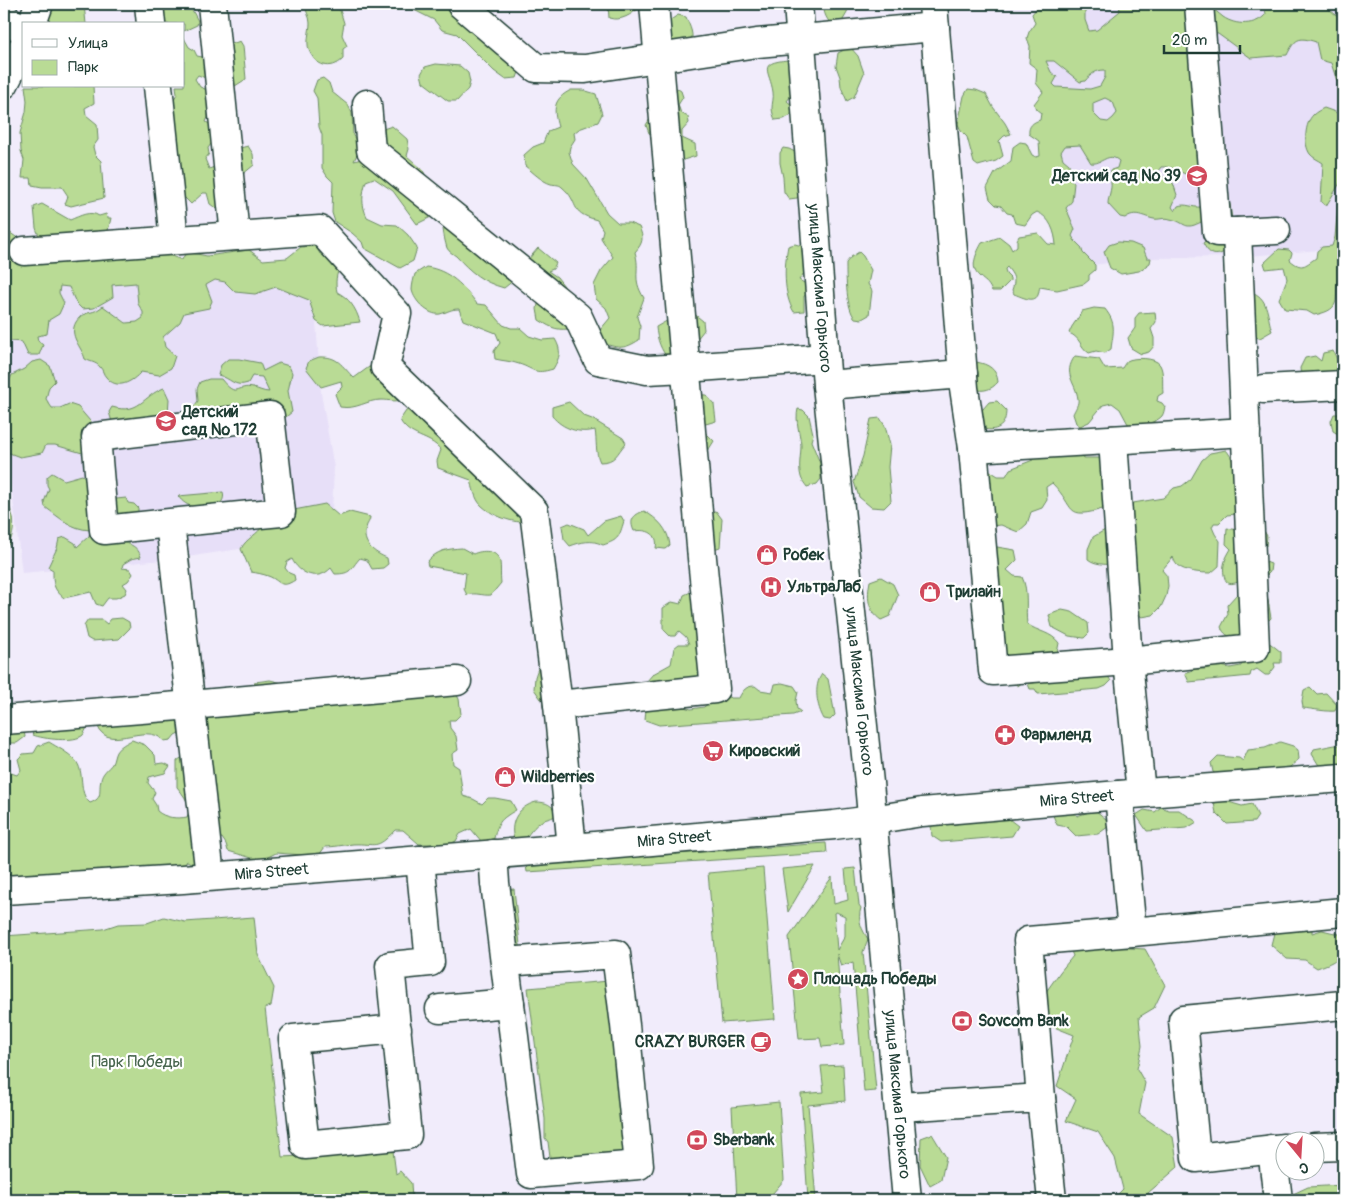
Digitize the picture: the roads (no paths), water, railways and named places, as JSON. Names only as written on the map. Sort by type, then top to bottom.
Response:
[{"type":"main road","points":[[33,22],[39,4]]},
{"type":"main road","points":[[149,4],[151,22]]},
{"type":"main road","points":[[212,4],[235,236]]},
{"type":"main road","points":[[461,4],[536,68],[585,69],[800,38],[934,15],[963,374],[973,448],[993,672],[1255,648],[1237,232]]},
{"type":"main road","points":[[558,705],[715,689],[654,4]]},
{"type":"main road","name":"улица Максима Горького","points":[[798,4],[827,385],[872,820],[900,1107],[907,1200]]},
{"type":"main road","points":[[1199,4],[1218,232],[1276,230]]},
{"type":"main road","points":[[4,16],[22,30]]},
{"type":"main road","points":[[4,84],[22,49]]},
{"type":"main road","points":[[158,88],[174,240]]},
{"type":"main road","points":[[367,104],[371,150],[578,317],[598,360],[647,370],[825,358]]},
{"type":"main road","points":[[24,251],[320,230],[398,314],[385,367],[534,511],[558,705],[572,848]]},
{"type":"main road","points":[[827,385],[963,374]]},
{"type":"main road","points":[[1264,390],[1343,385]]},
{"type":"main road","points":[[270,416],[281,512],[170,524],[104,530],[96,437],[270,416]]},
{"type":"main road","points":[[973,448],[1246,432]]},
{"type":"main road","points":[[1113,440],[1128,661],[1132,932]]},
{"type":"main road","points":[[170,524],[210,876]]},
{"type":"main road","points":[[4,720],[456,681]]},
{"type":"main road","name":"Mira Street","points":[[4,890],[572,848],[872,820],[922,812],[1343,778]]},
{"type":"main road","points":[[493,854],[531,1174],[639,1165],[616,954],[506,962]]},
{"type":"main road","points":[[397,1029],[293,1039],[305,1145],[407,1135],[397,1029],[390,966],[430,962],[420,860]]},
{"type":"main road","points":[[1052,1200],[1041,1098],[1028,941],[1343,912]]},
{"type":"main road","points":[[440,1009],[510,1003]]},
{"type":"main road","points":[[1274,1148],[1196,1158],[1183,1020],[1343,1005]]},
{"type":"main road","points":[[900,1107],[1041,1098]]},
{"type":"main road","points":[[1324,1147],[1343,1146]]},
{"type":"main road","points":[[1278,1182],[1278,1200]]},
{"type":"place","name":"Детский сад № 39","points":[[1197,176]]},
{"type":"place","name":"Детский сад № 172","points":[[166,421]]},
{"type":"place","name":"Робек","points":[[767,555]]},
{"type":"place","name":"УльтраЛаб","points":[[771,587]]},
{"type":"place","name":"Трилайн","points":[[930,592]]},
{"type":"place","name":"Фармленд","points":[[1005,735]]},
{"type":"place","name":"Кировский","points":[[713,751]]},
{"type":"place","name":"Wildberries","points":[[505,777]]},
{"type":"place","name":"Площадь Победы","points":[[798,979]]},
{"type":"place","name":"Sovcom Bank","points":[[962,1021]]},
{"type":"place","name":"CRAZY BURGER","points":[[761,1042]]},
{"type":"place","name":"Sberbank","points":[[697,1140]]},
{"type":"park label","name":"Парк Победы","points":[[137,1062]]}]
